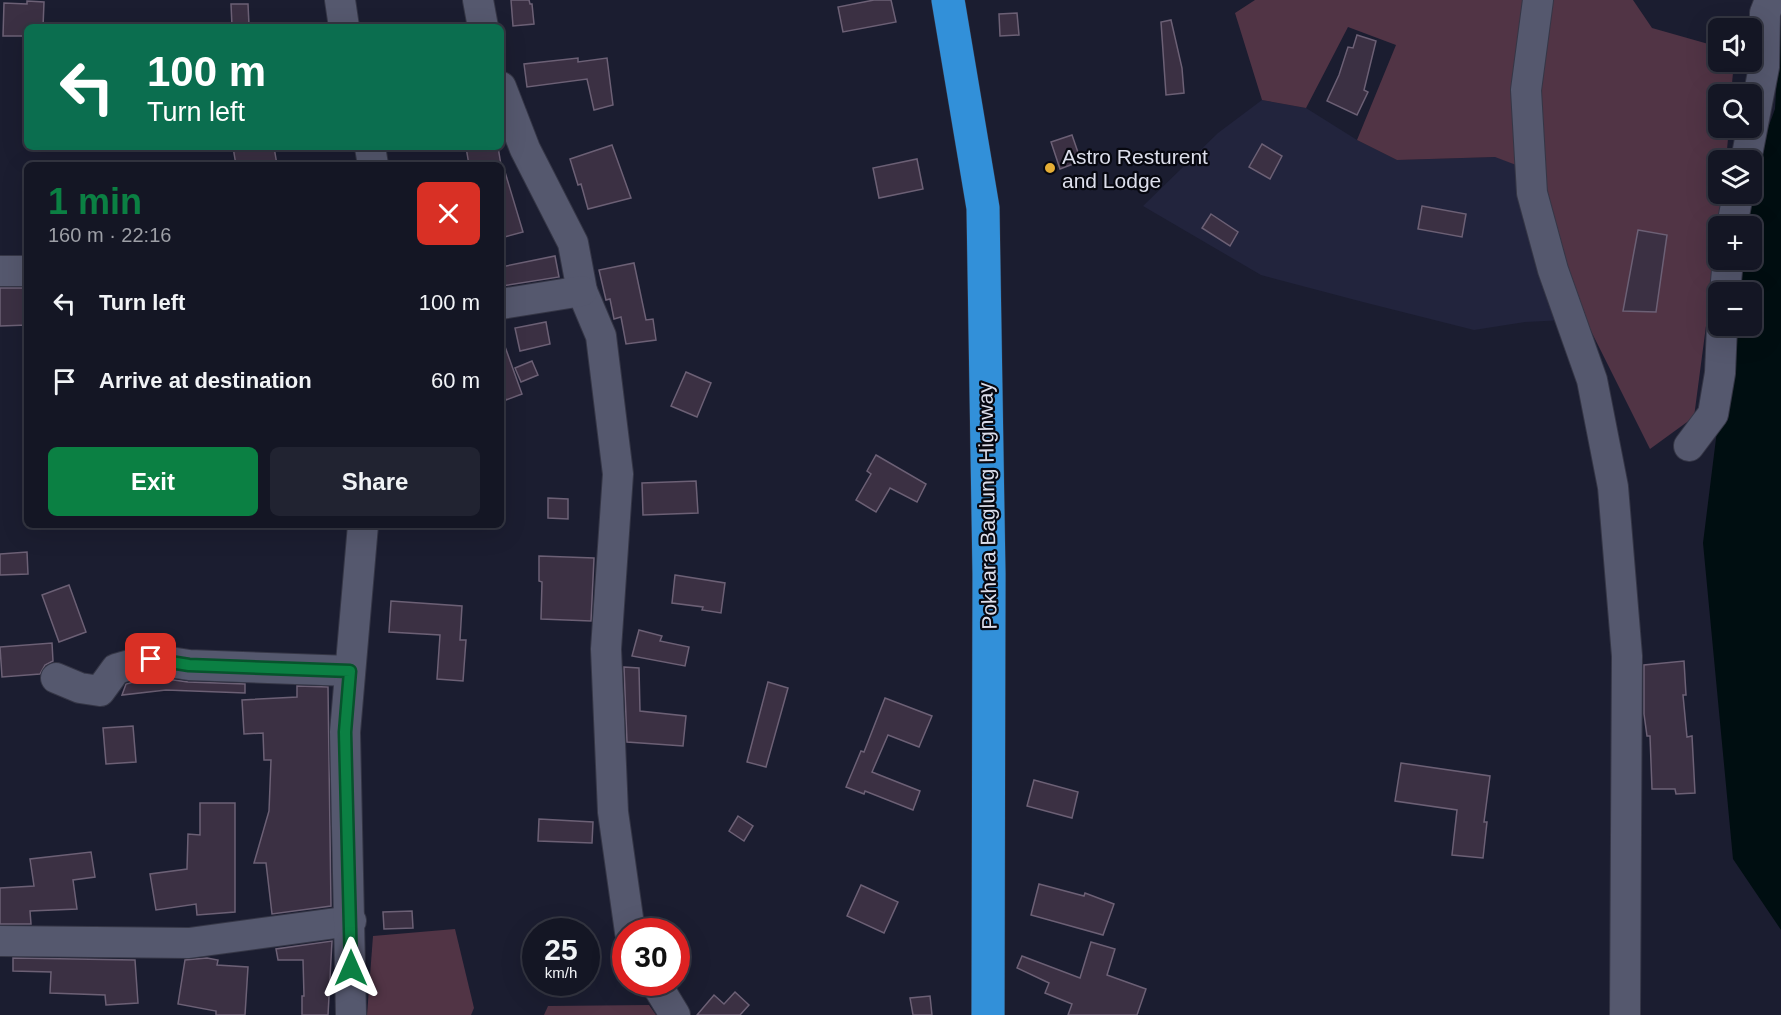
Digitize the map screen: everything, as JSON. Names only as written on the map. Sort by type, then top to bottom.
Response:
[{"type":"highway","name":"Pokhara Baglung Highway","points":[[948,0],[982,208],[989,574],[988,1015]]},
{"type":"street","points":[[340,0],[344,24]]},
{"type":"street","points":[[478,0],[482,24]]},
{"type":"street","points":[[1538,0],[1526,90],[1532,194],[1553,270],[1592,380],[1615,510],[1627,656],[1625,1015]]},
{"type":"street","points":[[1748,150],[1764,66],[1765,13],[1770,0]]},
{"type":"street","points":[[504,95],[525,150],[573,243],[582,291],[601,336],[618,474],[606,649],[613,812],[628,918]]},
{"type":"street","points":[[0,271],[24,271]]},
{"type":"street","points":[[504,304],[582,291]]},
{"type":"street","points":[[1689,446],[1713,414],[1720,373],[1722,336]]},
{"type":"street","points":[[351,1015],[351,921],[345,732],[363,528]]},
{"type":"street","points":[[56,678],[80,688],[100,691],[116,669],[151,659],[189,665],[350,671]]},
{"type":"street","points":[[0,941],[189,943],[351,921]]},
{"type":"street","points":[[663,996],[675,1015]]},
{"type":"shaded area","points":[[1255,0],[1633,0],[1652,28],[1708,44],[1708,72],[1733,72],[1732,84],[1708,84],[1708,138],[1728,138],[1727,150],[1708,150],[1708,204],[1722,204],[1720,216],[1708,216],[1708,270],[1713,270],[1712,282],[1708,282],[1708,311],[1694,417],[1650,449],[1585,319],[1532,171],[1495,157],[1397,160],[1357,140],[1396,45],[1348,27],[1306,108],[1262,100],[1235,13]]},
{"type":"shaded area","points":[[1781,12],[1781,930],[1733,859],[1703,543],[1729,336],[1762,336],[1762,282],[1734,282],[1735,270],[1762,270],[1762,216],[1745,216],[1749,204],[1762,204],[1762,150],[1760,150],[1775,109]]},
{"type":"shaded area","points":[[1262,100],[1306,108],[1357,140],[1397,160],[1496,157],[1533,171],[1585,319],[1525,322],[1474,330],[1363,302],[1261,275],[1143,206],[1218,133]]},
{"type":"shaded area","points":[[455,929],[474,1008],[471,1015],[367,1015],[373,936]]},
{"type":"shaded area","points":[[649,1005],[656,1015],[544,1015],[548,1006]]},
{"type":"building","points":[[511,0],[529,0],[532,4],[534,24],[513,26]]},
{"type":"building","points":[[874,0],[891,0],[896,22],[843,32],[838,7]]},
{"type":"building","points":[[27,1],[44,2],[43,24],[24,24],[24,36],[3,36],[4,3],[27,4]]},
{"type":"building","points":[[231,4],[248,4],[249,24],[232,24]]},
{"type":"building","points":[[1017,13],[1019,35],[1000,36],[999,14]]},
{"type":"building","points":[[1171,20],[1182,68],[1184,93],[1166,95],[1161,22]]},
{"type":"building","points":[[1357,35],[1376,41],[1364,90],[1368,92],[1357,115],[1327,101],[1348,47],[1353,48]]},
{"type":"building","points":[[578,58],[578,62],[607,58],[613,105],[594,110],[587,79],[527,87],[524,64]]},
{"type":"building","points":[[1072,135],[1081,161],[1060,169],[1051,142]]},
{"type":"building","points":[[1262,144],[1282,156],[1270,179],[1249,167]]},
{"type":"building","points":[[612,145],[631,198],[588,209],[581,184],[578,185],[570,159]]},
{"type":"building","points":[[234,150],[274,150],[276,162],[236,162]]},
{"type":"building","points":[[466,150],[498,150],[500,162],[468,162]]},
{"type":"building","points":[[917,159],[923,189],[879,198],[873,168]]},
{"type":"building","points":[[504,172],[505,172],[523,232],[504,237]]},
{"type":"building","points":[[1422,206],[1466,214],[1462,237],[1418,229]]},
{"type":"building","points":[[1211,214],[1238,232],[1230,246],[1202,228]]},
{"type":"building","points":[[1638,230],[1667,235],[1656,312],[1623,311]]},
{"type":"building","points":[[555,256],[559,277],[504,286],[504,266]]},
{"type":"building","points":[[634,263],[646,320],[653,319],[656,340],[626,344],[621,317],[614,319],[610,299],[606,300],[599,270]]},
{"type":"building","points":[[0,288],[24,288],[24,325],[0,326]]},
{"type":"building","points":[[546,322],[550,344],[520,351],[515,328]]},
{"type":"building","points":[[504,344],[522,394],[506,400],[504,394]]},
{"type":"building","points":[[532,361],[538,375],[521,382],[515,368]]},
{"type":"building","points":[[686,372],[711,383],[697,417],[671,406]]},
{"type":"building","points":[[876,455],[926,484],[917,502],[890,488],[876,512],[856,500],[871,474],[867,471]]},
{"type":"building","points":[[696,481],[698,513],[643,515],[642,483]]},
{"type":"building","points":[[548,498],[568,499],[568,519],[548,518]]},
{"type":"building","points":[[27,552],[28,574],[0,575],[0,554]]},
{"type":"building","points":[[539,556],[594,558],[591,621],[541,619],[542,582],[539,581]]},
{"type":"building","points":[[675,575],[725,583],[721,613],[702,610],[703,607],[672,603]]},
{"type":"building","points":[[69,585],[86,632],[59,642],[42,595]]},
{"type":"building","points":[[391,601],[462,606],[460,640],[466,640],[463,681],[437,679],[440,635],[389,632]]},
{"type":"building","points":[[639,630],[662,636],[660,641],[689,647],[685,666],[632,656]]},
{"type":"building","points":[[52,643],[53,661],[45,665],[40,674],[2,677],[0,647]]},
{"type":"building","points":[[1684,661],[1686,695],[1683,695],[1687,737],[1692,736],[1695,793],[1676,794],[1675,789],[1652,789],[1650,736],[1647,736],[1644,714],[1644,665]]},
{"type":"building","points":[[624,667],[639,668],[640,711],[686,716],[683,746],[627,742]]},
{"type":"building","points":[[152,677],[188,682],[245,684],[245,693],[166,690],[122,695],[126,684]]},
{"type":"building","points":[[768,682],[788,688],[766,767],[747,762]]},
{"type":"building","points":[[297,686],[328,687],[331,906],[272,914],[266,863],[254,863],[269,811],[271,760],[264,760],[263,733],[244,734],[242,700],[297,697]]},
{"type":"building","points":[[885,698],[932,716],[919,747],[888,735],[872,772],[920,791],[913,810],[865,791],[864,794],[846,787],[861,751],[864,752]]},
{"type":"building","points":[[133,726],[136,762],[106,764],[103,728]]},
{"type":"building","points":[[1401,763],[1490,776],[1484,822],[1487,822],[1483,858],[1452,855],[1457,810],[1395,801]]},
{"type":"building","points":[[1034,780],[1078,792],[1072,818],[1027,806]]},
{"type":"building","points":[[200,803],[235,803],[235,912],[197,915],[196,904],[156,910],[150,874],[187,869],[188,834],[200,835]]},
{"type":"building","points":[[738,816],[753,826],[744,841],[729,831]]},
{"type":"building","points":[[539,819],[593,822],[592,843],[538,841]]},
{"type":"building","points":[[91,852],[95,877],[73,880],[77,909],[30,911],[31,924],[0,924],[0,888],[34,886],[30,859]]},
{"type":"building","points":[[1039,884],[1084,896],[1085,893],[1114,904],[1103,935],[1031,915]]},
{"type":"building","points":[[861,885],[898,902],[884,933],[847,916]]},
{"type":"building","points":[[412,911],[413,928],[384,929],[383,912]]},
{"type":"building","points":[[332,941],[328,1015],[302,1015],[303,960],[278,960],[276,949]]},
{"type":"building","points":[[1091,942],[1115,949],[1107,975],[1146,989],[1137,1015],[1068,1015],[1072,1004],[1045,993],[1049,983],[1017,968],[1022,956],[1080,978]]},
{"type":"building","points":[[13,958],[135,960],[138,1003],[106,1005],[105,995],[50,993],[51,972],[13,971]]},
{"type":"building","points":[[207,958],[218,960],[217,965],[248,967],[245,1015],[216,1015],[216,1011],[178,1004],[185,960]]},
{"type":"building","points":[[735,992],[749,1005],[740,1015],[697,1015],[714,995],[724,1004]]},
{"type":"building","points":[[930,996],[932,1015],[913,1015],[910,998]]},
{"type":"place","name":"Astro Resturent and Lodge","points":[[1050,168]]},
{"type":"route","points":[[151,659],[189,665],[350,671],[345,732],[351,968]]}]
